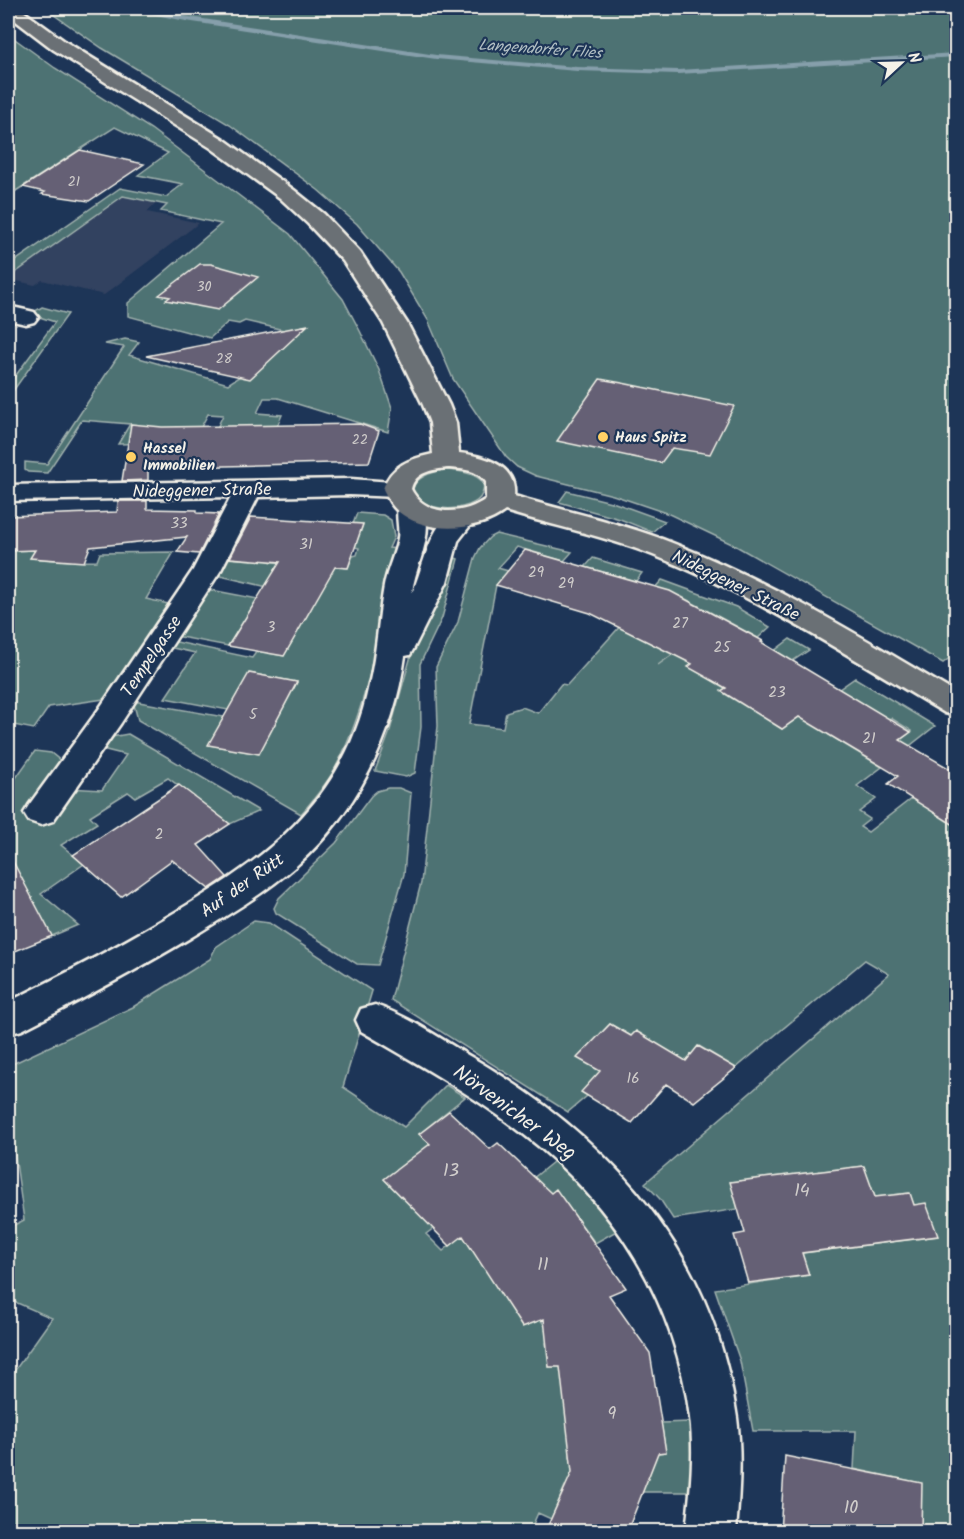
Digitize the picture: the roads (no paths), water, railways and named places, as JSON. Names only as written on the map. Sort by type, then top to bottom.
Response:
[{"type":"main road","points":[[9,8],[60,46],[218,144],[287,194],[323,227],[352,257],[395,324],[443,423],[447,460]]},
{"type":"main road","points":[[447,460],[476,464],[491,471],[500,482],[499,500],[488,510],[462,518],[424,516],[403,499],[403,475],[433,461],[447,460]]},
{"type":"main road","name":"Nideggener Straße","points":[[499,500],[620,534],[663,549],[716,572],[760,593],[957,706]]},
{"type":"street","name":"Nideggener Straße","points":[[8,493],[248,490],[403,499]]},
{"type":"street","name":"Tempelgasse","points":[[40,813],[110,716],[201,579],[217,553],[248,490]]},
{"type":"street","name":"Auf der Rütt","points":[[8,1019],[69,990],[208,909],[277,863],[311,830],[330,806],[372,729],[389,668],[399,580],[414,533],[414,522],[403,499]]},
{"type":"street","name":"Auf der Rütt","points":[[389,668],[432,582],[444,540],[462,518]]},
{"type":"street","name":"Nörvenicher Weg","points":[[375,1020],[478,1082],[557,1137],[620,1200],[653,1244],[669,1272],[689,1317],[707,1378],[716,1447],[716,1485],[711,1532]]},
{"type":"waterway","name":"Langendorfer Flies","points":[[124,8],[436,57],[577,69],[678,72],[956,55]]},
{"type":"place","name":"Haus Spitz","points":[[603,437]]},
{"type":"place","name":"Hassel Immobilien","points":[[131,457]]}]
